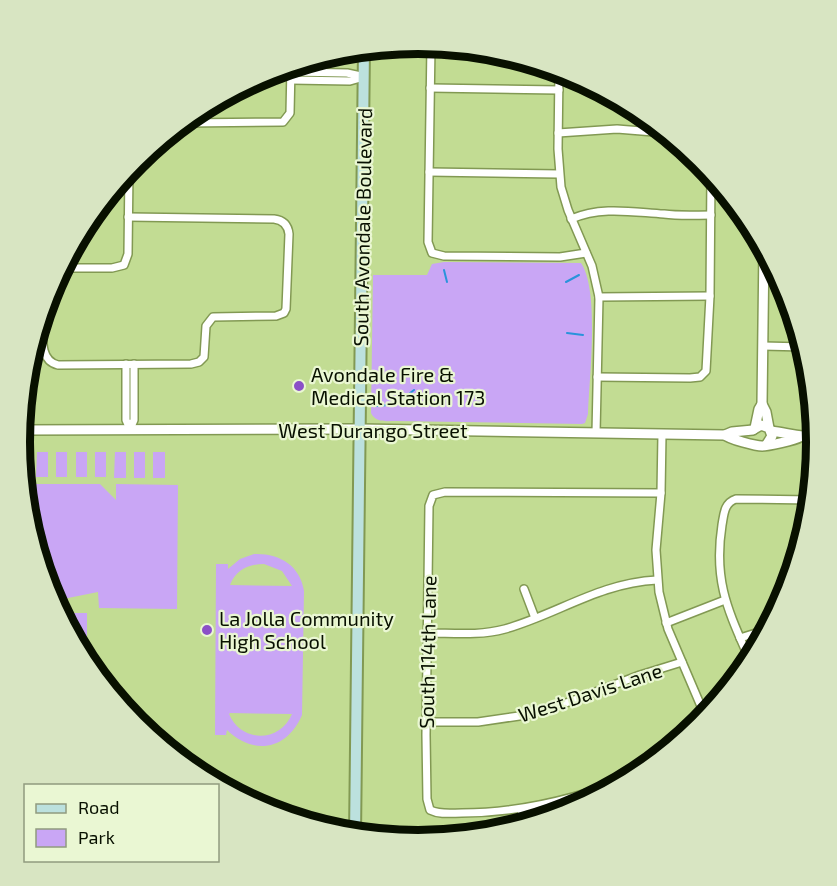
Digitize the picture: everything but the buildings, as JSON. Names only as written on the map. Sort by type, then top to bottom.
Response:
[{"type":"main road","name":"South Avondale Boulevard","points":[[355,826],[364,59]]},
{"type":"street","points":[[431,54],[428,242],[432,253],[444,256],[552,257],[586,253]]},
{"type":"street","points":[[310,70],[347,73],[364,77]]},
{"type":"street","points":[[199,123],[274,124],[286,120],[290,113],[291,76]]},
{"type":"street","points":[[291,80],[350,81],[364,77]]},
{"type":"street","points":[[559,81],[559,174],[562,194],[594,274],[599,297],[596,433]]},
{"type":"street","points":[[430,88],[559,90]]},
{"type":"street","points":[[558,133],[609,129],[651,132]]},
{"type":"street","points":[[429,172],[559,174]]},
{"type":"street","points":[[72,268],[112,268],[124,265],[128,254],[129,184]]},
{"type":"street","points":[[597,376],[690,378],[704,375],[708,362],[711,187]]},
{"type":"street","points":[[571,219],[589,213],[613,210],[711,215]]},
{"type":"street","points":[[43,341],[48,360],[58,364],[191,364],[202,360],[205,354],[206,326],[210,319],[220,316],[272,316],[284,313],[288,304],[289,234],[285,223],[274,219],[128,218]]},
{"type":"street","points":[[767,272],[762,404],[772,439],[767,444]]},
{"type":"street","points":[[599,297],[710,296]]},
{"type":"street","points":[[763,346],[795,347]]},
{"type":"street","points":[[130,364],[126,420],[130,429]]},
{"type":"street","points":[[748,435],[762,404]]},
{"type":"street","points":[[748,435],[764,425],[770,429],[807,437]]},
{"type":"street","name":"West Durango Street","points":[[31,430],[360,429],[724,435],[732,439],[748,435]]},
{"type":"street","points":[[662,434],[661,493],[656,550],[657,580],[666,623],[702,709]]},
{"type":"street","points":[[748,435],[767,444],[792,441],[800,437]]},
{"type":"street","name":"South 114th Lane","points":[[521,809],[474,813],[441,813],[430,810],[427,799],[426,722],[429,506],[433,495],[445,492],[661,493]]},
{"type":"street","points":[[746,652],[725,600],[719,576],[718,558],[724,514],[729,502],[740,499],[803,500]]},
{"type":"street","points":[[427,633],[488,632],[504,629],[616,586],[657,580]]},
{"type":"street","points":[[524,589],[535,618]]},
{"type":"street","points":[[666,623],[725,600]]},
{"type":"street","points":[[740,638],[757,633]]},
{"type":"street","name":"West Davis Lane","points":[[426,722],[478,722],[526,715],[682,662]]},
{"type":"street","points":[[522,817],[521,809],[579,796]]},
{"type":"green space","points":[[444,262],[581,263],[587,276],[592,314],[588,414],[585,423],[385,421],[373,416],[371,413],[373,275],[427,275],[432,264]]},
{"type":"green space","points":[[37,452],[48,452],[48,477],[36,477]]},
{"type":"green space","points":[[56,452],[67,452],[67,477],[56,477]]},
{"type":"green space","points":[[76,452],[87,452],[87,477],[76,477]]},
{"type":"green space","points":[[95,452],[106,452],[106,477],[95,477]]},
{"type":"green space","points":[[115,452],[126,452],[126,478],[114,478]]},
{"type":"green space","points":[[134,452],[145,452],[145,478],[134,478]]},
{"type":"green space","points":[[153,452],[165,452],[165,478],[153,478]]},
{"type":"green space","points":[[32,484],[100,484],[116,500],[116,484],[178,485],[177,609],[99,608],[98,592],[63,599],[43,544]]},
{"type":"green space","points":[[254,554],[280,558],[298,574],[304,591],[302,715],[288,736],[269,745],[248,744],[227,730],[226,735],[215,735],[216,564],[228,564],[228,569],[240,559]],"holes":[[[264,564],[282,571],[292,586],[230,585],[243,569]],[[230,713],[292,714],[279,730],[260,736],[242,730]]]},
{"type":"green space","points":[[71,613],[87,613],[87,641],[84,641]]},
{"type":"waterway","points":[[444,270],[447,282]]},
{"type":"waterway","points":[[566,282],[579,275]]},
{"type":"waterway","points":[[567,333],[583,335]]},
{"type":"waterway","points":[[375,406],[396,402],[414,390]]},
{"type":"place","name":"Avondale Fire & Medical Station 173","points":[[299,386]]},
{"type":"place","name":"La Jolla Community High School","points":[[207,630]]}]
